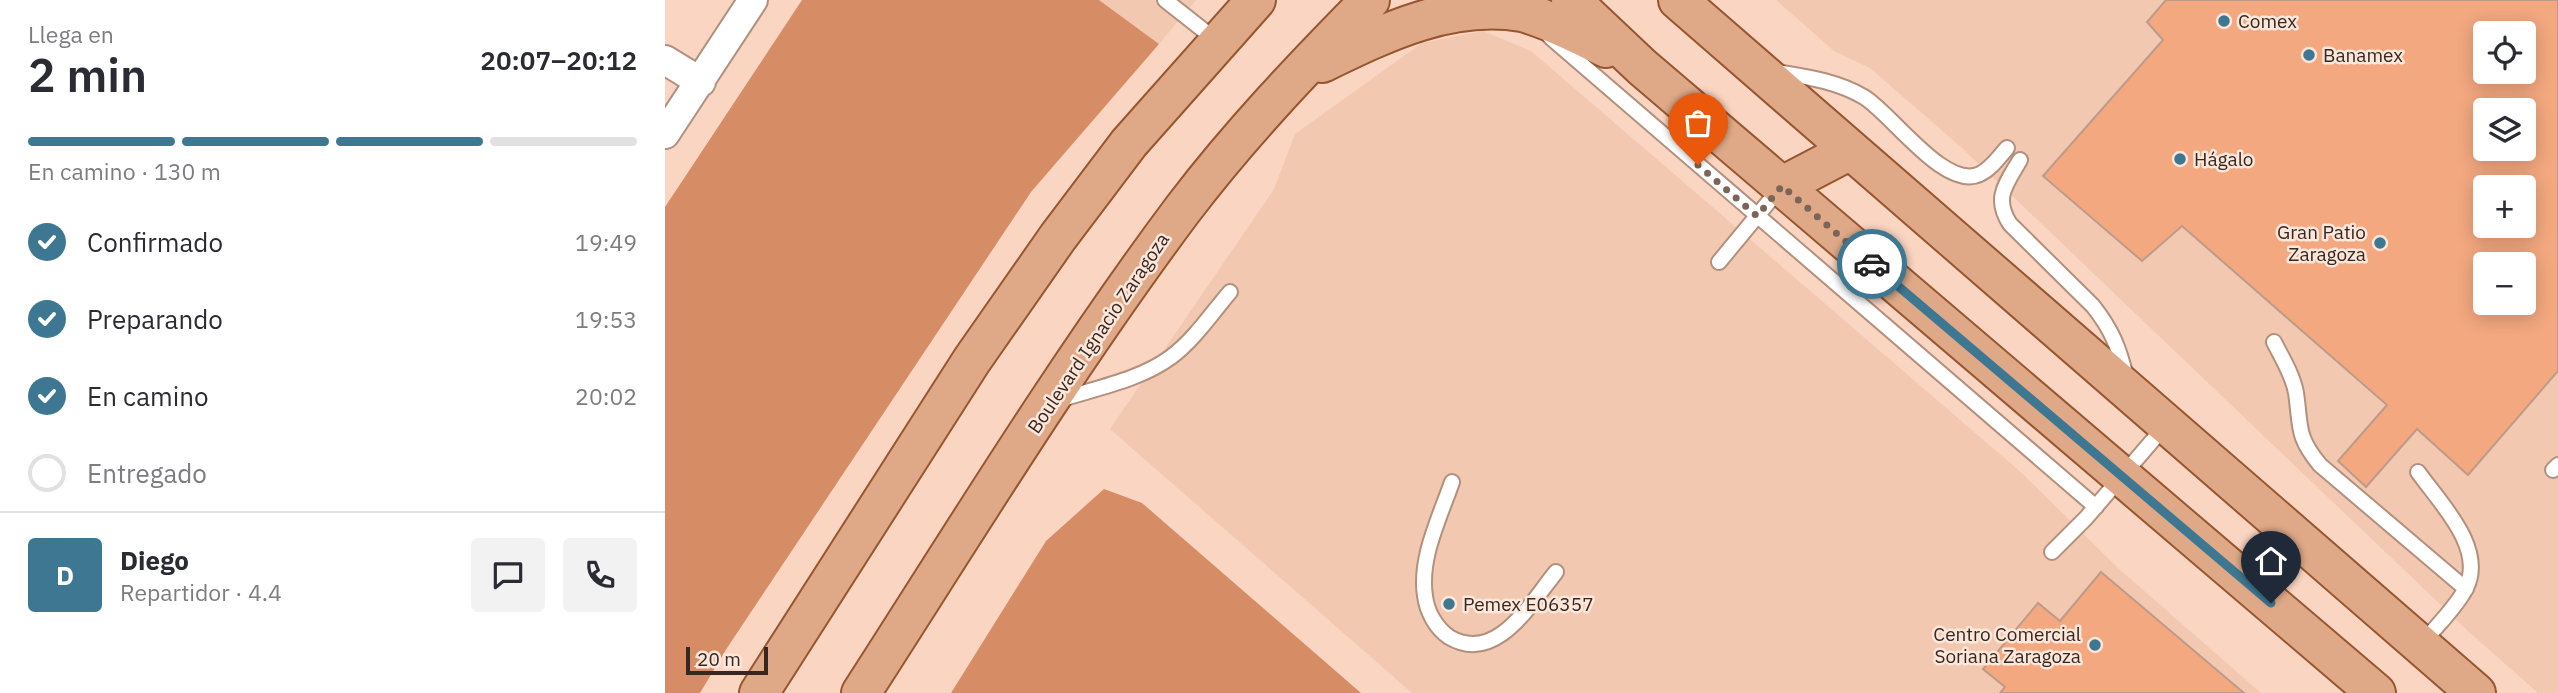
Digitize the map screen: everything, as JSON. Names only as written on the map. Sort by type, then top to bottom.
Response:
[{"type":"main road","points":[[1208,48],[1232,0]]},
{"type":"main road","points":[[759,693],[972,360],[1042,259],[1129,143],[1208,48],[1256,0]]},
{"type":"main road","name":"Boulevard Ignacio Zaragoza","points":[[861,693],[1048,404],[1128,285],[1185,207],[1295,77],[1370,0]]},
{"type":"main road","points":[[1571,0],[1642,67],[2376,693]]},
{"type":"main road","points":[[1678,0],[2476,693]]},
{"type":"main road","points":[[1295,77],[1385,32],[1429,15],[1469,7],[1520,11],[1559,25],[1642,67]]},
{"type":"main road","points":[[1782,186],[1849,150]]},
{"type":"street","points":[[665,134],[753,0]]},
{"type":"street","points":[[665,60],[701,82]]},
{"type":"lane","points":[[1173,3],[1208,48]]},
{"type":"lane","points":[[1520,11],[2096,507]]},
{"type":"lane","points":[[1756,68],[1831,82],[1853,91],[1882,111],[1938,164],[1962,176],[1982,174],[2007,148]]},
{"type":"lane","points":[[2020,160],[2002,195],[2001,207],[2004,216],[2105,321],[2119,349],[2131,395]]},
{"type":"lane","points":[[1719,262],[1782,186]]},
{"type":"lane","points":[[1048,404],[1131,377],[1171,357],[1186,345],[1230,292]]},
{"type":"lane","points":[[2274,342],[2292,378],[2299,432],[2309,452],[2320,465],[2466,589]]},
{"type":"lane","points":[[2052,552],[2123,477],[2166,425]]},
{"type":"lane","points":[[2418,472],[2466,539],[2471,554],[2466,589],[2421,646]]},
{"type":"lane","points":[[1452,482],[1429,549],[1425,577],[1425,596],[1430,614],[1445,634],[1468,645],[1486,643],[1510,628],[1556,572]]},
{"type":"shaded area","points":[[802,0],[1099,0],[1159,44],[1031,192],[727,648],[700,693],[665,693],[665,207]]},
{"type":"shaded area","points":[[1099,0],[1196,0],[1159,44]]},
{"type":"shaded area","points":[[1776,0],[2558,0],[2558,693],[2538,693],[2468,631],[1962,148],[1870,68],[1834,51]]},
{"type":"shaded area","points":[[1483,31],[1531,51],[2023,474],[2118,568],[2261,693],[1412,693],[1110,429],[1274,189],[1295,134],[1422,43]]},
{"type":"shaded area","points":[[1104,489],[1142,503],[1361,693],[951,693],[1046,541]]},
{"type":"building","name":"Gran Patio Zaragoza","points":[[2166,0],[2558,0],[2558,371],[2468,475],[2417,429],[2366,487],[2338,461],[2387,405],[2182,226],[2142,261],[2043,176],[2163,40],[2147,22]]},
{"type":"building","name":"Centro Comercial Soriana Zaragoza","points":[[2101,572],[2244,693],[2000,693],[2005,687],[1983,669],[2038,603],[2060,621]]},
{"type":"way so far","points":[[1698,165],[1757,216],[1782,186],[1872,264]]},
{"type":"place","name":"Comex","points":[[2224,21]]},
{"type":"place","name":"Banamex","points":[[2309,55]]},
{"type":"place","name":"Hágalo","points":[[2180,159]]},
{"type":"place","name":"Gran Patio Zaragoza","points":[[2380,243]]},
{"type":"place","name":"Pemex E06357","points":[[1449,604]]},
{"type":"place","name":"Centro Comercial Soriana Zaragoza","points":[[2095,645]]},
{"type":"route","points":[[1872,264],[2271,603]]}]
